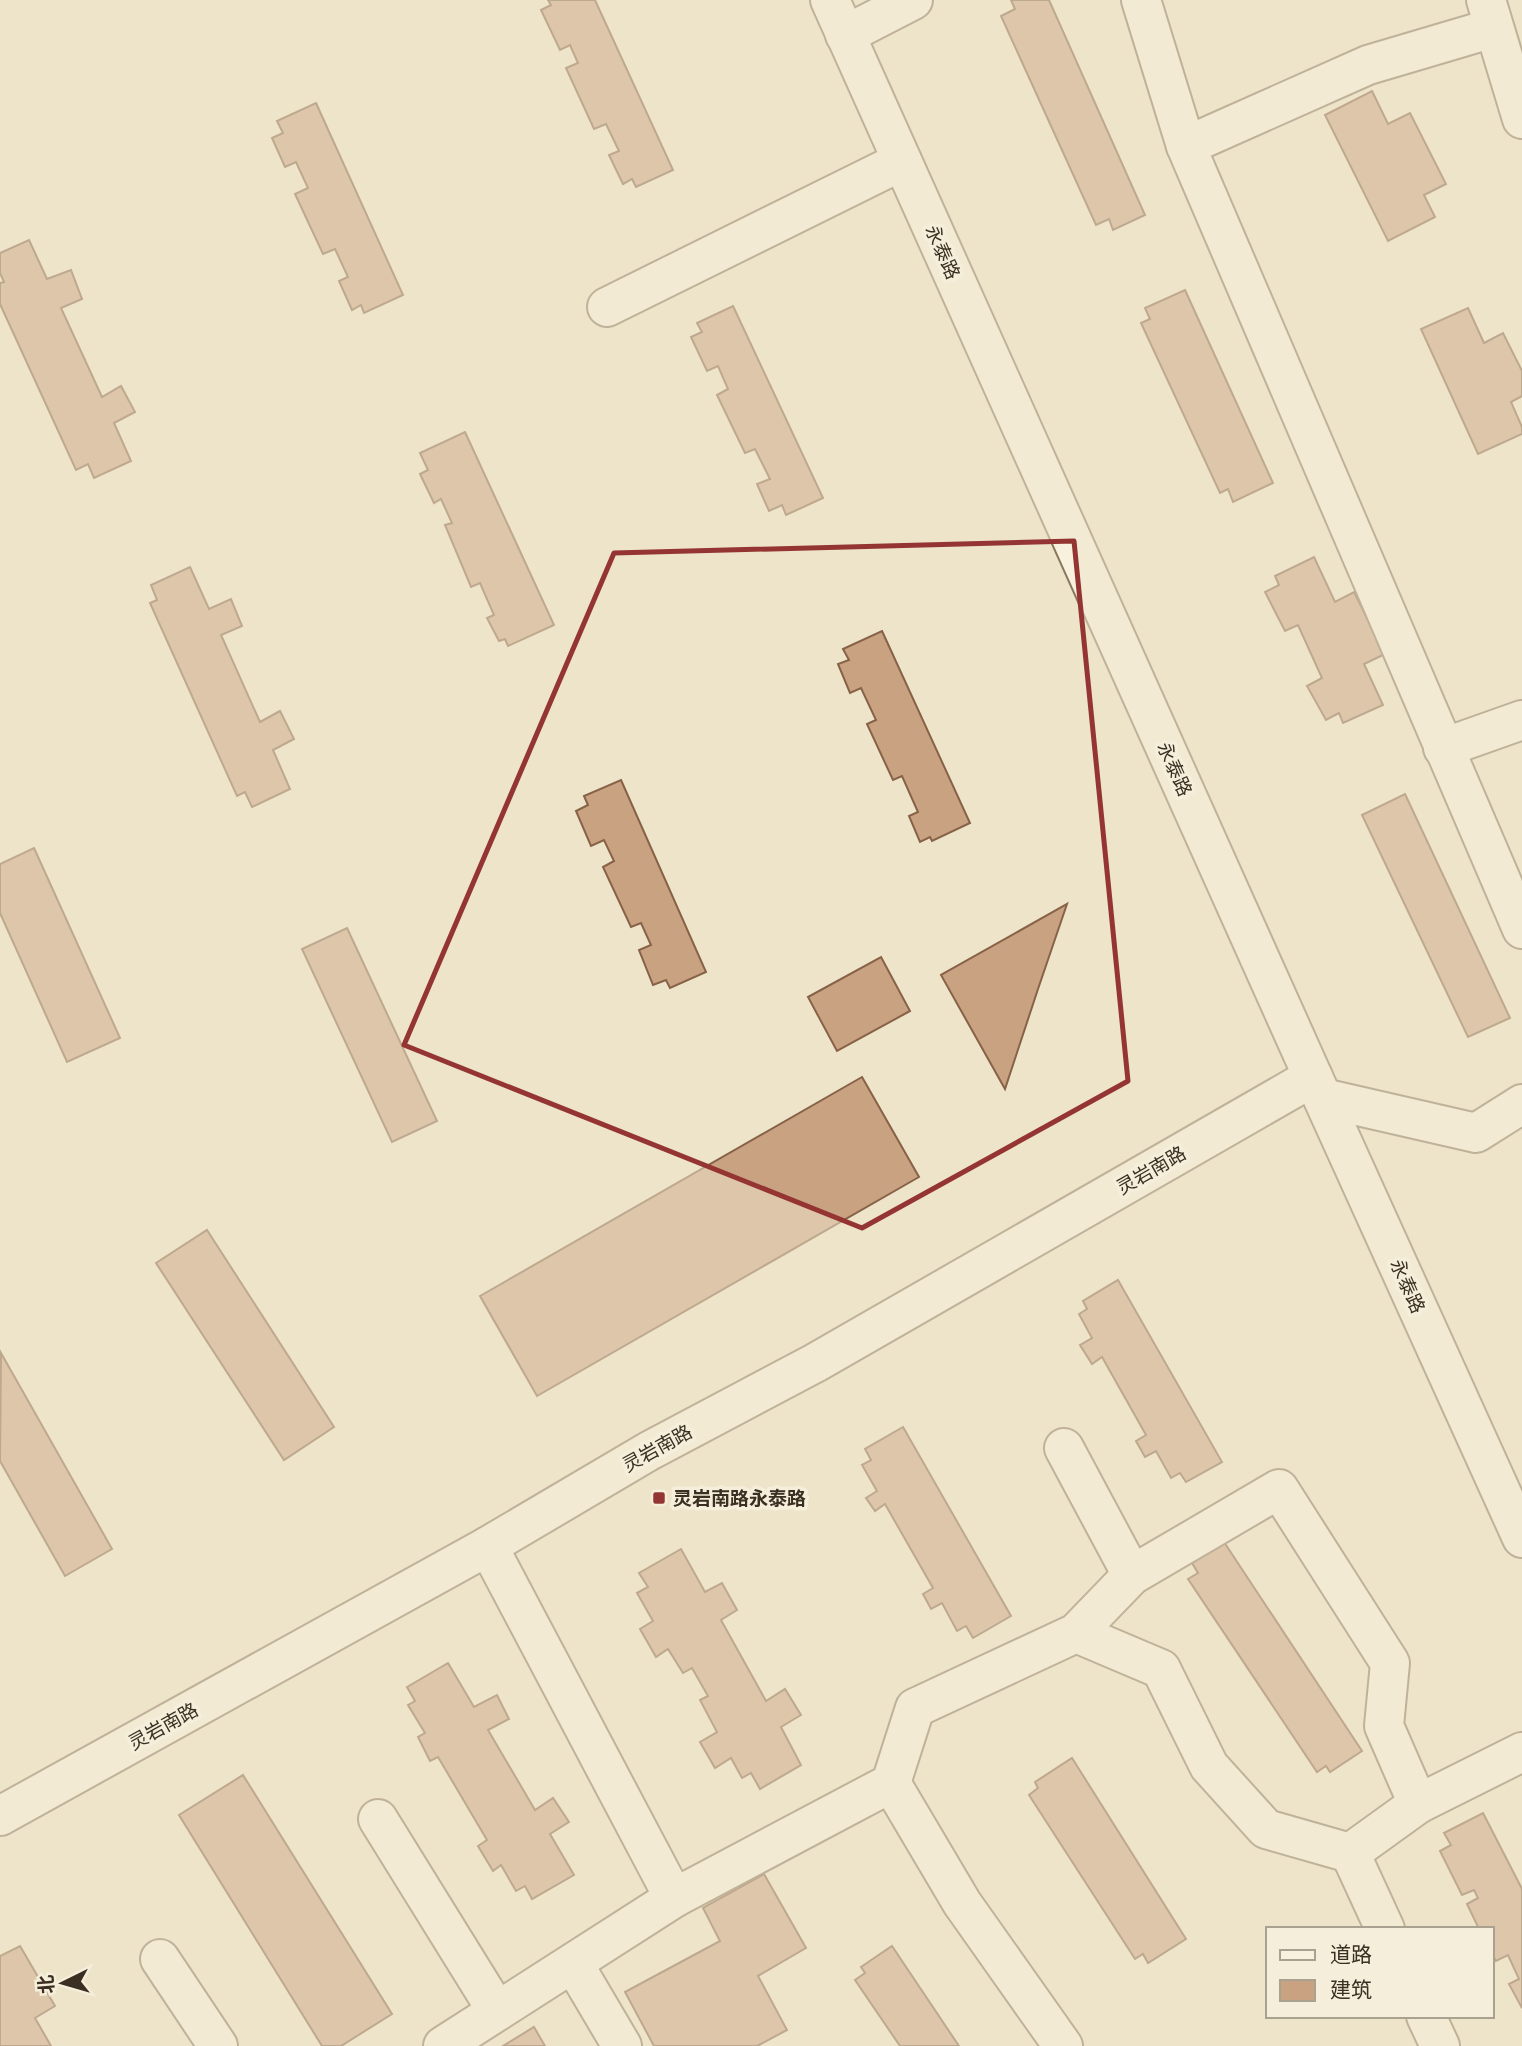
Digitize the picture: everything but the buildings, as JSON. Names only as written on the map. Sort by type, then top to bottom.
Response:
[{"type":"street","name":"永泰路","points":[[830,0],[1522,1538]]},
{"type":"street","points":[[845,34],[913,0]]},
{"type":"street","points":[[1141,0],[1186,146],[1522,929]]},
{"type":"street","points":[[1186,146],[1489,14],[1522,119]]},
{"type":"street","points":[[607,307],[902,161]]},
{"type":"street","points":[[1444,748],[1522,720]]},
{"type":"street","points":[[1318,1087],[1476,1133],[1522,1104]]},
{"type":"street","name":"灵岩南路","points":[[0,1816],[488,1546],[649,1451],[1318,1087]]},
{"type":"street","points":[[1064,1448],[1132,1575]]},
{"type":"street","points":[[443,2046],[674,1898],[891,1783],[915,1708],[1076,1633],[1132,1575],[1279,1489],[1390,1663],[1384,1726],[1418,1804]]},
{"type":"street","points":[[488,1546],[674,1898]]},
{"type":"street","points":[[1076,1633],[1161,1669],[1209,1766],[1266,1829],[1350,1853],[1384,1927]]},
{"type":"street","points":[[1350,1853],[1418,1804],[1522,1752]]},
{"type":"street","points":[[891,1783],[962,1903],[1063,2046]]},
{"type":"street","points":[[378,1819],[497,2011]]},
{"type":"street","points":[[160,1959],[218,2046]]},
{"type":"street","points":[[573,1963],[622,2046]]},
{"type":"street","points":[[1427,2018],[1440,2046]]},
{"type":"highlighted area","points":[[1074,541],[1128,1081],[862,1228],[404,1045],[614,553]]},
{"type":"place","name":"灵岩南路永泰路","points":[[659,1498]]}]
